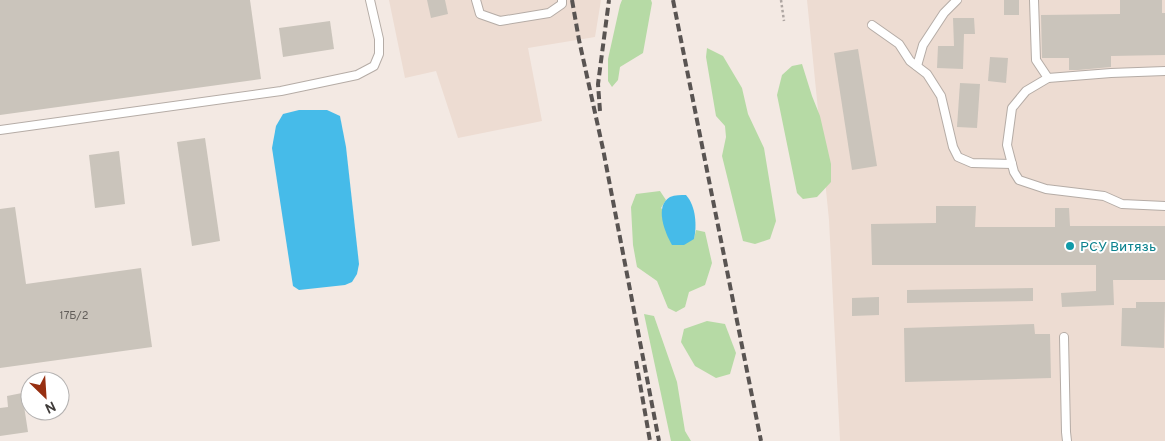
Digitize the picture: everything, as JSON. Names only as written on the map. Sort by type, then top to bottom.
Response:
[{"type":"lane","points":[[0,130],[281,91],[357,75],[374,66],[379,54],[380,38],[370,0]]},
{"type":"lane","points":[[476,0],[480,14],[500,20],[549,13],[562,4],[562,0]]},
{"type":"lane","points":[[917,66],[923,45],[944,13],[957,0]]},
{"type":"lane","points":[[1034,0],[1036,60],[1048,78]]},
{"type":"lane","points":[[872,25],[898,44],[910,61],[928,74],[941,96],[953,147],[958,158],[972,164],[1012,164]]},
{"type":"lane","points":[[1165,71],[1048,78],[1026,91],[1012,108],[1007,145],[1014,172],[1019,180],[1046,189],[1104,196],[1122,204],[1165,206]]},
{"type":"lane","points":[[1064,337],[1067,441]]},
{"type":"path","points":[[781,0],[784,21]]},
{"type":"shaded area","points":[[389,0],[601,0],[595,37],[528,48],[542,121],[458,138],[436,71],[405,78]]},
{"type":"shaded area","points":[[807,0],[1165,0],[1165,441],[840,441],[829,220]]},
{"type":"green space","points":[[622,0],[651,0],[652,3],[643,53],[620,67],[618,80],[612,87],[608,81],[608,59]]},
{"type":"green space","points":[[707,48],[723,56],[742,88],[748,114],[764,148],[776,221],[770,239],[755,244],[743,241],[722,156],[726,137],[725,126],[716,116],[706,57]]},
{"type":"green space","points":[[802,64],[820,116],[831,164],[831,182],[817,197],[803,199],[797,193],[777,95],[782,75],[792,66]]},
{"type":"green space","points":[[660,191],[666,200],[661,208],[694,239],[696,230],[705,232],[712,263],[705,285],[689,292],[685,307],[676,312],[668,308],[657,281],[637,267],[633,245],[631,207],[636,194]]},
{"type":"green space","points":[[644,314],[654,316],[677,382],[685,431],[691,441],[671,441]]},
{"type":"green space","points":[[707,321],[725,324],[736,353],[730,374],[716,378],[695,366],[681,342],[684,329]]},
{"type":"water","points":[[299,110],[327,110],[340,116],[346,147],[359,264],[357,274],[352,282],[345,285],[299,290],[293,286],[272,148],[276,126],[283,114]]},
{"type":"water","points":[[686,195],[692,205],[695,216],[694,239],[684,245],[672,245],[662,220],[663,207],[665,201],[670,197]]},
{"type":"building","points":[[0,0],[250,0],[261,79],[0,115]]},
{"type":"building","points":[[427,0],[445,0],[448,14],[431,18]]},
{"type":"building","points":[[1004,0],[1019,0],[1019,15],[1004,15]]},
{"type":"building","points":[[1120,0],[1162,0],[1162,13],[1165,13],[1165,55],[1111,56],[1111,67],[1078,70],[1069,70],[1069,58],[1042,58],[1041,15],[1120,14]]},
{"type":"building","points":[[953,18],[974,18],[975,34],[964,34],[963,69],[937,68],[938,46],[954,46]]},
{"type":"building","points":[[330,21],[334,49],[283,57],[279,28]]},
{"type":"building","points":[[858,49],[877,166],[852,170],[834,53]]},
{"type":"building","points":[[990,57],[1008,58],[1006,83],[988,81]]},
{"type":"building","points":[[960,83],[980,84],[977,128],[957,127]]},
{"type":"building","points":[[205,138],[220,241],[192,246],[177,142]]},
{"type":"building","points":[[119,151],[125,204],[95,208],[89,155]]},
{"type":"building","points":[[936,206],[976,206],[975,227],[1055,227],[1055,208],[1069,208],[1070,226],[1165,226],[1165,280],[1113,280],[1114,305],[1062,307],[1061,293],[1096,291],[1096,265],[872,265],[871,224],[936,223]]},
{"type":"building","points":[[15,207],[26,284],[141,268],[152,347],[0,368],[0,209]]},
{"type":"building","points":[[1033,288],[1033,301],[907,303],[907,290]]},
{"type":"building","points":[[879,297],[879,315],[852,316],[852,298]]},
{"type":"building","points":[[1136,302],[1165,302],[1164,348],[1121,346],[1122,308],[1136,308]]},
{"type":"building","points":[[1034,324],[1035,334],[1050,334],[1051,378],[905,382],[904,328]]},
{"type":"building","points":[[20,393],[20,421],[26,421],[28,432],[0,436],[0,408],[8,407],[7,396]]},
{"type":"railway","points":[[572,0],[603,149],[659,441]]},
{"type":"railway","points":[[600,111],[598,84],[609,0]]},
{"type":"railway","points":[[673,0],[761,441]]},
{"type":"railway","points":[[636,361],[650,441]]},
{"type":"place","name":"РСУ Витязь","points":[[1070,246]]}]
